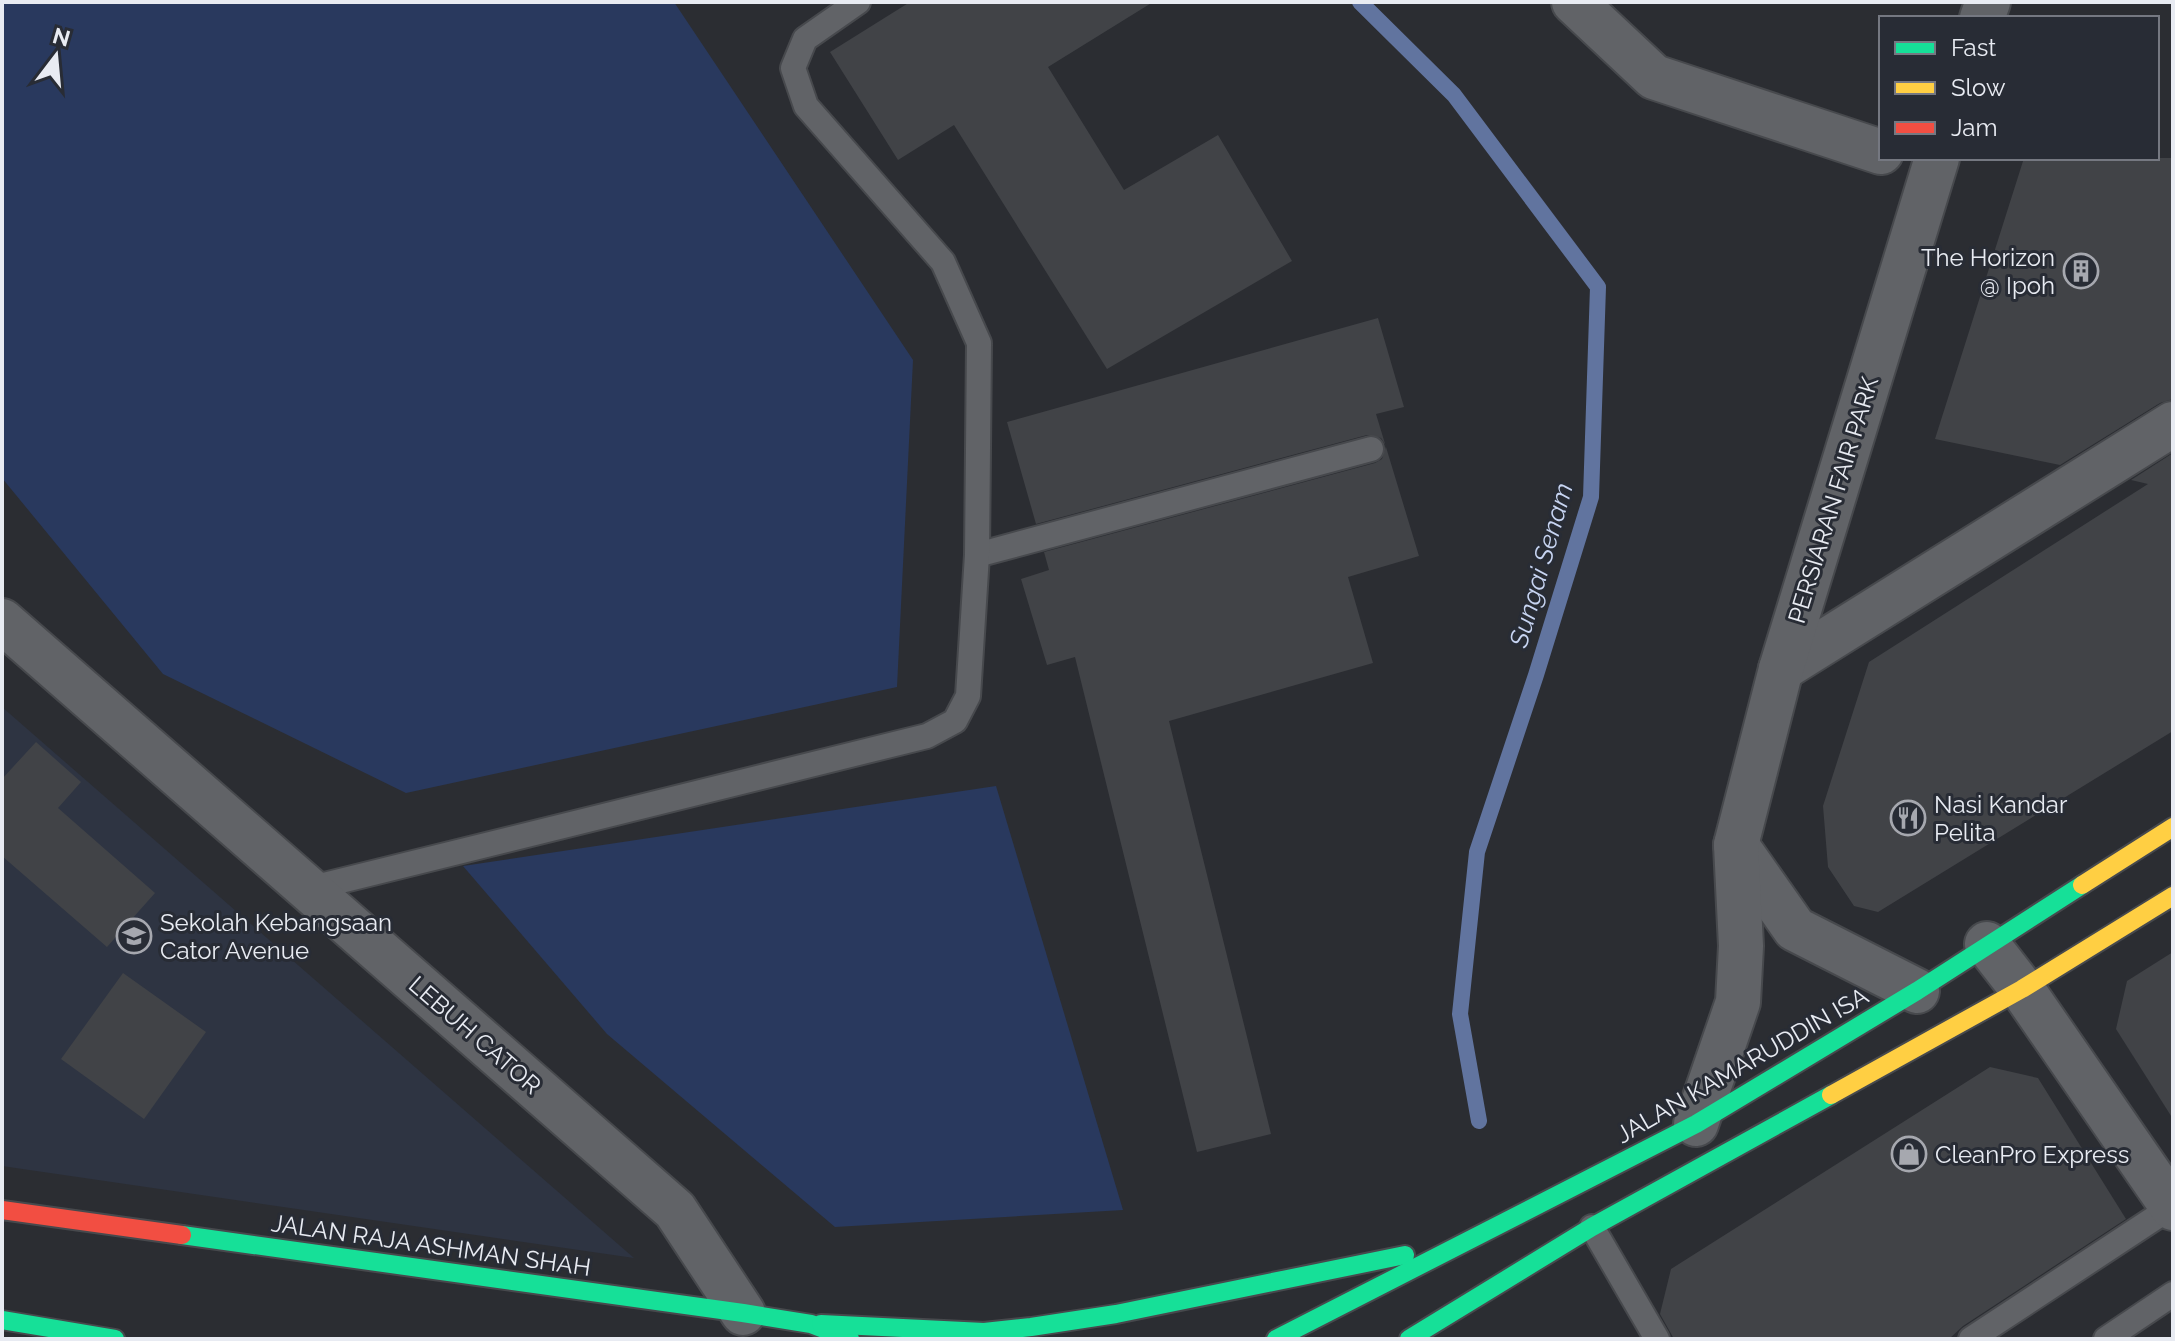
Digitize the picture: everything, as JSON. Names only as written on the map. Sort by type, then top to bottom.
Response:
[{"type":"main road","name":"JALAN KAMARUDDIN ISA","points":[[1276,1339],[1696,1124],[1917,991],[2173,827]]},
{"type":"main road","points":[[1409,1339],[1592,1227],[2022,989],[2173,896]]},
{"type":"main road","name":"JALAN RAJA ASHMAN SHAH","points":[[2,1210],[743,1313],[811,1324],[850,1339]]},
{"type":"main road","points":[[811,1324],[984,1332],[1031,1327],[1143,1309],[1460,1244]]},
{"type":"main road","points":[[1448,1339],[1491,1287]]},
{"type":"main road","points":[[2,1320],[115,1339]]},
{"type":"street","points":[[1574,2],[1654,77],[1879,151]]},
{"type":"street","name":"PERSIARAN FAIR PARK","points":[[1696,1124],[1738,1002],[1741,946],[1736,845],[1781,669],[1923,162]]},
{"type":"street","points":[[1781,669],[2173,424]]},
{"type":"street","name":"LEBUH CATOR","points":[[2,621],[675,1210],[743,1313]]},
{"type":"street","points":[[1736,845],[1795,929],[1917,991]]},
{"type":"street","points":[[1987,944],[2022,989],[2173,1207]]},
{"type":"lane","points":[[308,889],[927,736],[955,721],[968,696],[977,555],[979,343],[943,262],[806,106],[793,68],[805,39],[858,2]]},
{"type":"lane","points":[[977,555],[1371,449]]},
{"type":"lane","points":[[1971,1339],[2173,1207]]},
{"type":"lane","points":[[1592,1227],[1657,1339]]},
{"type":"lane","points":[[2106,1339],[2173,1294]]},
{"type":"shaded area","points":[[2,2],[674,2],[913,360],[897,687],[406,793],[163,674],[2,478]]},
{"type":"shaded area","name":"Sekolah Kebangsaan Cator Avenue","points":[[2,707],[634,1258],[2,1166]]},
{"type":"shaded area","points":[[996,786],[1123,1210],[835,1227],[607,1034],[463,866]]},
{"type":"building","points":[[910,2],[1153,2],[1048,67],[1124,190],[1218,135],[1292,261],[1107,369],[954,125],[898,160],[830,52]]},
{"type":"building","name":"The Horizon @ Ipoh","points":[[2173,158],[2173,399],[2160,403],[2060,465],[1935,439],[2023,160]]},
{"type":"building","points":[[1378,318],[1404,407],[1376,414],[1385,445],[1381,438],[1367,435],[1036,524],[1007,422]]},
{"type":"building","points":[[1386,447],[1419,556],[1348,577],[1373,663],[1169,721],[1271,1134],[1197,1152],[1075,657],[1047,665],[1021,579],[1049,570],[1044,552],[1375,463],[1382,459]]},
{"type":"building","points":[[2173,453],[2173,731],[1878,912],[1854,906],[1828,867],[1823,806],[1869,662],[2148,484],[2131,480]]},
{"type":"building","points":[[36,742],[81,782],[58,808],[155,893],[107,947],[2,856],[2,779]]},
{"type":"building","points":[[2173,952],[2173,1119],[2116,1029],[2127,981]]},
{"type":"building","points":[[123,973],[206,1032],[144,1119],[61,1059]]},
{"type":"building","points":[[1990,1067],[2038,1078],[2126,1219],[1963,1326],[1949,1339],[1674,1339],[1660,1314],[1671,1269]]},
{"type":"waterway","name":"Sungai Senam","points":[[1360,2],[1454,95],[1598,287],[1591,497],[1477,852],[1460,1014],[1479,1121]]},
{"type":"traffic: fast","points":[[1276,1339],[1696,1124],[1917,991],[2082,885]]},
{"type":"traffic: fast","points":[[1409,1339],[1592,1227],[1831,1095]]},
{"type":"traffic: fast","points":[[182,1235],[743,1313],[811,1324],[850,1339]]},
{"type":"traffic: fast","points":[[821,1324],[984,1332],[1031,1327],[1116,1314],[1405,1255]]},
{"type":"traffic: fast","points":[[2,1320],[115,1339]]},
{"type":"traffic: slow","points":[[2082,885],[2173,827]]},
{"type":"traffic: slow","points":[[1831,1095],[2022,989],[2173,896]]},
{"type":"traffic: jam","points":[[2,1210],[182,1235]]},
{"type":"place","name":"The Horizon @ Ipoh","points":[[2081,271]]},
{"type":"place","name":"Nasi Kandar Pelita","points":[[1908,818]]},
{"type":"place","name":"Sekolah Kebangsaan Cator Avenue","points":[[134,936]]},
{"type":"place","name":"CleanPro Express","points":[[1909,1154]]}]
